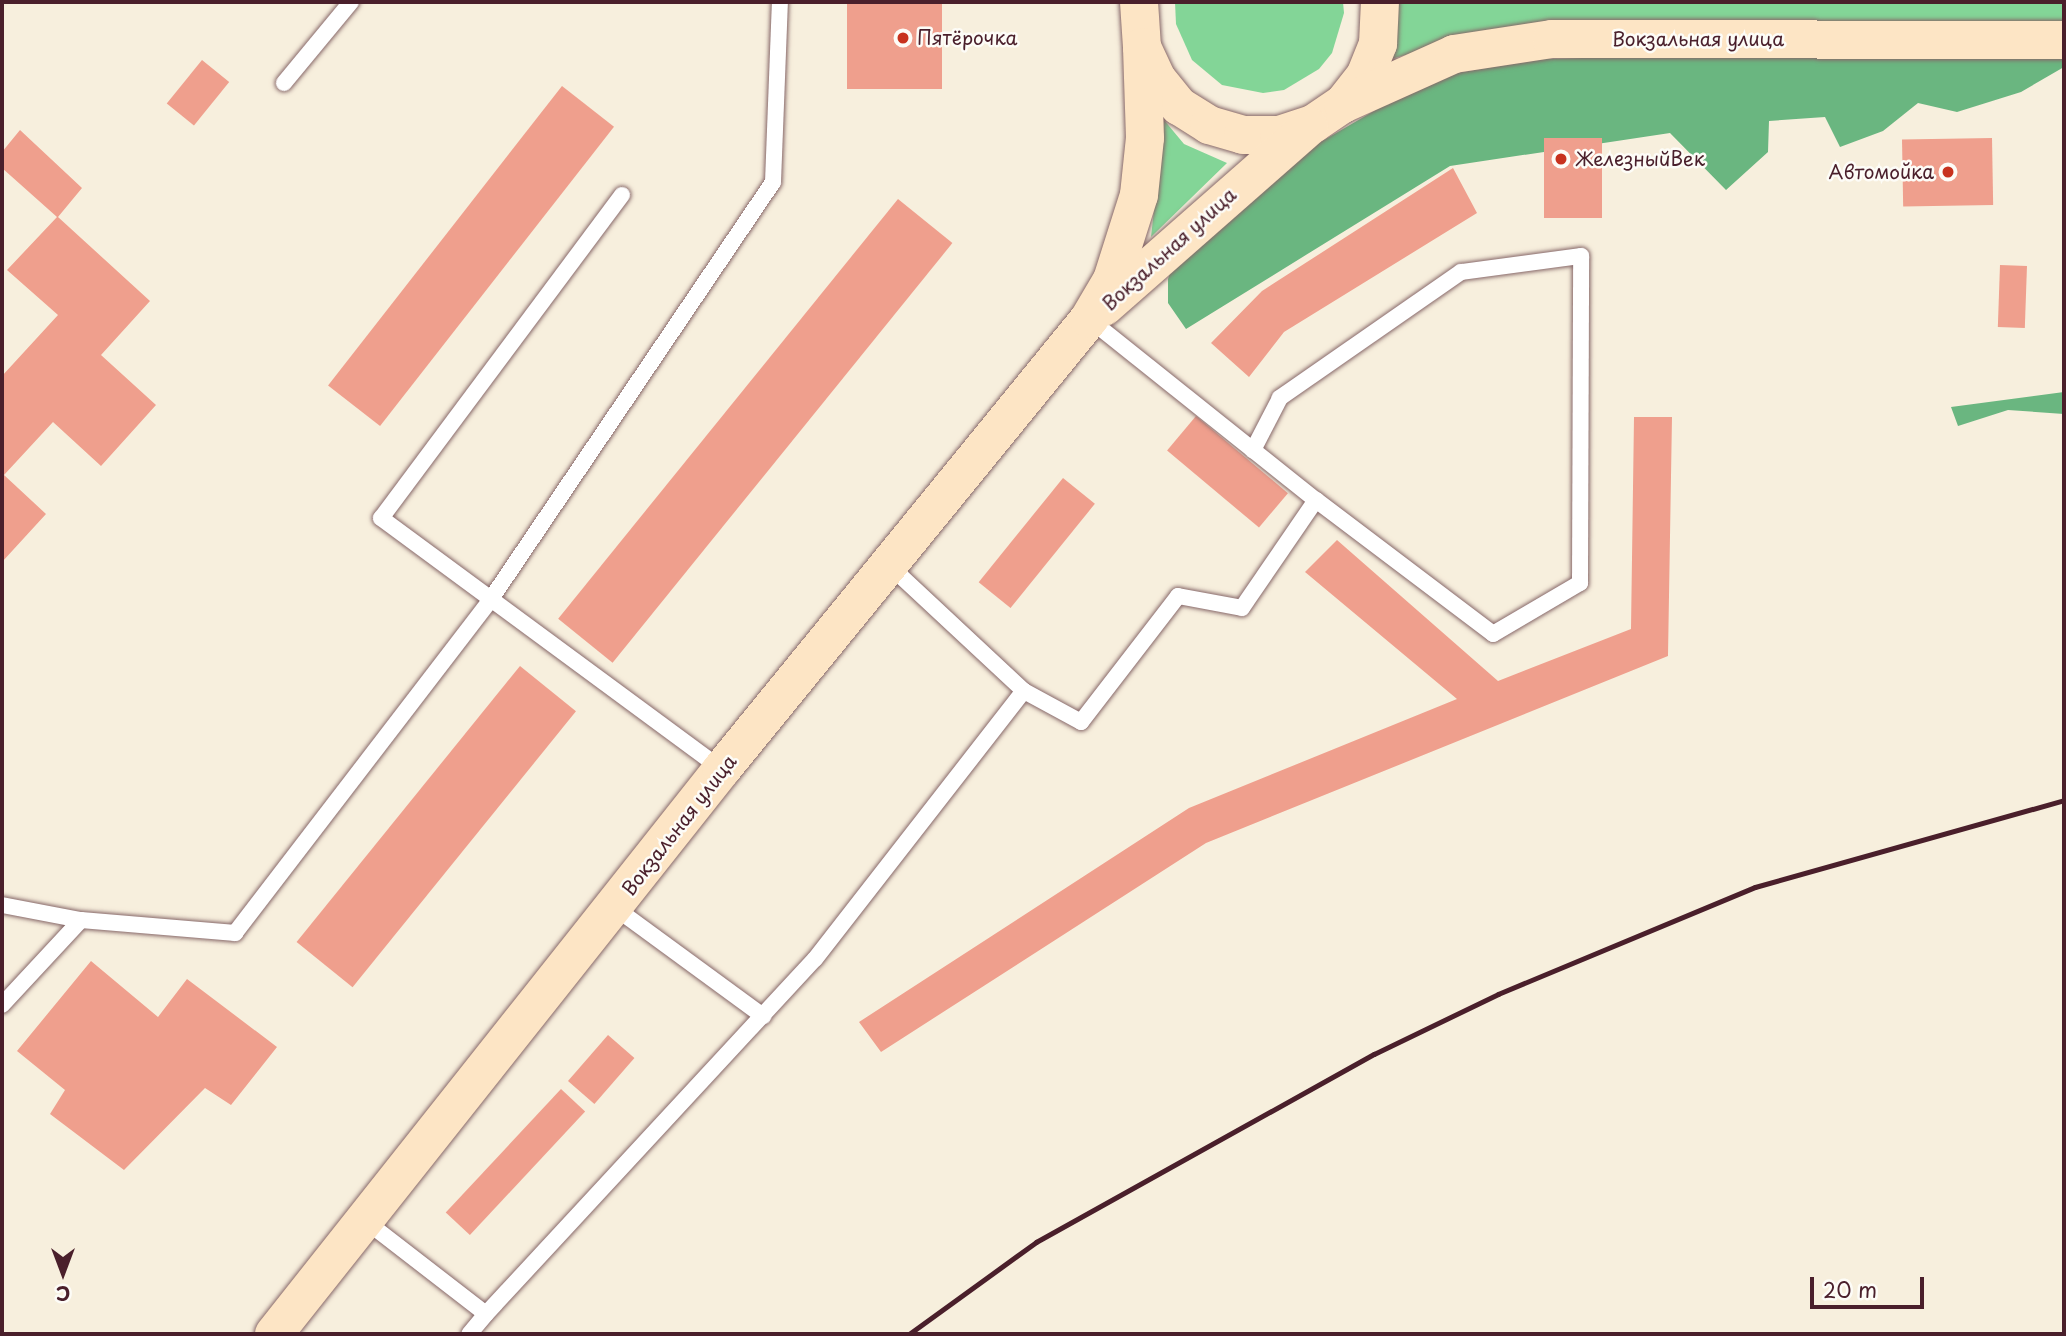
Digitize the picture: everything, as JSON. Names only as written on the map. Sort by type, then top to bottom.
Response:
[{"type":"street","name":"Вокзальная улица","points":[[274,1334],[367,1222],[722,769],[1089,319],[1112,280],[1139,195],[1145,138],[1139,2]]},
{"type":"street","points":[[1142,47],[1164,88],[1180,106],[1209,125],[1243,135],[1279,135],[1328,114],[1365,76],[1378,44],[1380,2]]},
{"type":"street","name":"Вокзальная улица","points":[[1089,319],[1328,114],[1454,54],[1552,39],[2064,40]]},
{"type":"lane","points":[[284,83],[351,2]]},
{"type":"lane","points":[[2,905],[81,920],[235,933],[491,599],[773,181],[780,2]]},
{"type":"lane","points":[[622,195],[381,517],[722,769]]},
{"type":"lane","points":[[1089,319],[1253,450],[1317,500],[1493,634],[1580,583],[1581,256],[1461,272],[1280,398],[1253,450]]},
{"type":"lane","points":[[888,565],[1024,691],[1081,722],[1178,596],[1242,608],[1317,500]]},
{"type":"lane","points":[[468,1334],[815,959],[1024,691]]},
{"type":"lane","points":[[614,907],[763,1016]]},
{"type":"lane","points":[[2,1005],[81,920]]},
{"type":"lane","points":[[367,1222],[486,1314]]},
{"type":"green space","points":[[1175,2],[1343,2],[1344,13],[1332,53],[1319,69],[1284,90],[1263,93],[1222,85],[1192,60],[1176,24]]},
{"type":"green space","points":[[1396,2],[2064,2],[2064,23],[1413,53],[1387,60]]},
{"type":"green space","points":[[2064,47],[2064,67],[2021,92],[1957,112],[1918,103],[1883,131],[1840,147],[1825,117],[1769,121],[1768,152],[1726,190],[1670,133],[1450,166],[1186,329],[1168,303],[1168,279],[1176,256],[1312,147],[1398,97],[1450,74],[1539,59]]},
{"type":"green space","points":[[1164,120],[1184,144],[1227,163],[1151,237]]},
{"type":"green space","points":[[2064,392],[2064,414],[2008,410],[1958,426],[1951,407]]},
{"type":"building","points":[[847,2],[942,2],[942,89],[847,89]]},
{"type":"building","points":[[202,60],[229,82],[194,126],[167,104]]},
{"type":"building","points":[[562,86],[614,127],[380,426],[328,385]]},
{"type":"building","points":[[20,130],[82,188],[58,217],[150,301],[101,355],[156,405],[101,466],[53,422],[4,475],[46,514],[2,562],[2,376],[58,315],[7,270],[57,217],[2,168],[2,152]]},
{"type":"building","points":[[1544,138],[1602,138],[1602,218],[1544,218]]},
{"type":"building","name":"Автомойка","points":[[1992,138],[1993,205],[1903,207],[1902,140]]},
{"type":"building","points":[[1453,168],[1477,213],[1284,332],[1249,377],[1211,343],[1262,291]]},
{"type":"building","points":[[898,199],[952,243],[613,663],[558,619]]},
{"type":"building","points":[[2000,265],[2027,266],[2025,328],[1998,327]]},
{"type":"building","points":[[1196,416],[1288,493],[1259,528],[1167,450]]},
{"type":"building","points":[[1634,417],[1672,417],[1668,656],[1206,843],[881,1052],[859,1022],[1189,808],[1457,699],[1305,572],[1337,540],[1498,681],[1631,629]]},
{"type":"building","points":[[1063,478],[1095,504],[1011,608],[979,582]]},
{"type":"building","points":[[520,666],[576,711],[353,987],[297,942]]},
{"type":"building","points":[[91,961],[158,1017],[187,979],[277,1047],[231,1105],[205,1088],[124,1170],[50,1114],[65,1090],[17,1051]]},
{"type":"building","points":[[608,1035],[634,1058],[594,1104],[568,1081]]},
{"type":"building","points":[[561,1089],[585,1112],[470,1235],[446,1213]]},
{"type":"railway","points":[[909,1334],[1036,1242],[1374,1054],[1498,994],[1755,887],[2064,800]]},
{"type":"place","name":"Пятёрочка","points":[[903,38]]},
{"type":"place","name":"ЖелезныйВек","points":[[1561,159]]},
{"type":"place","name":"Автомойка","points":[[1948,172]]}]
